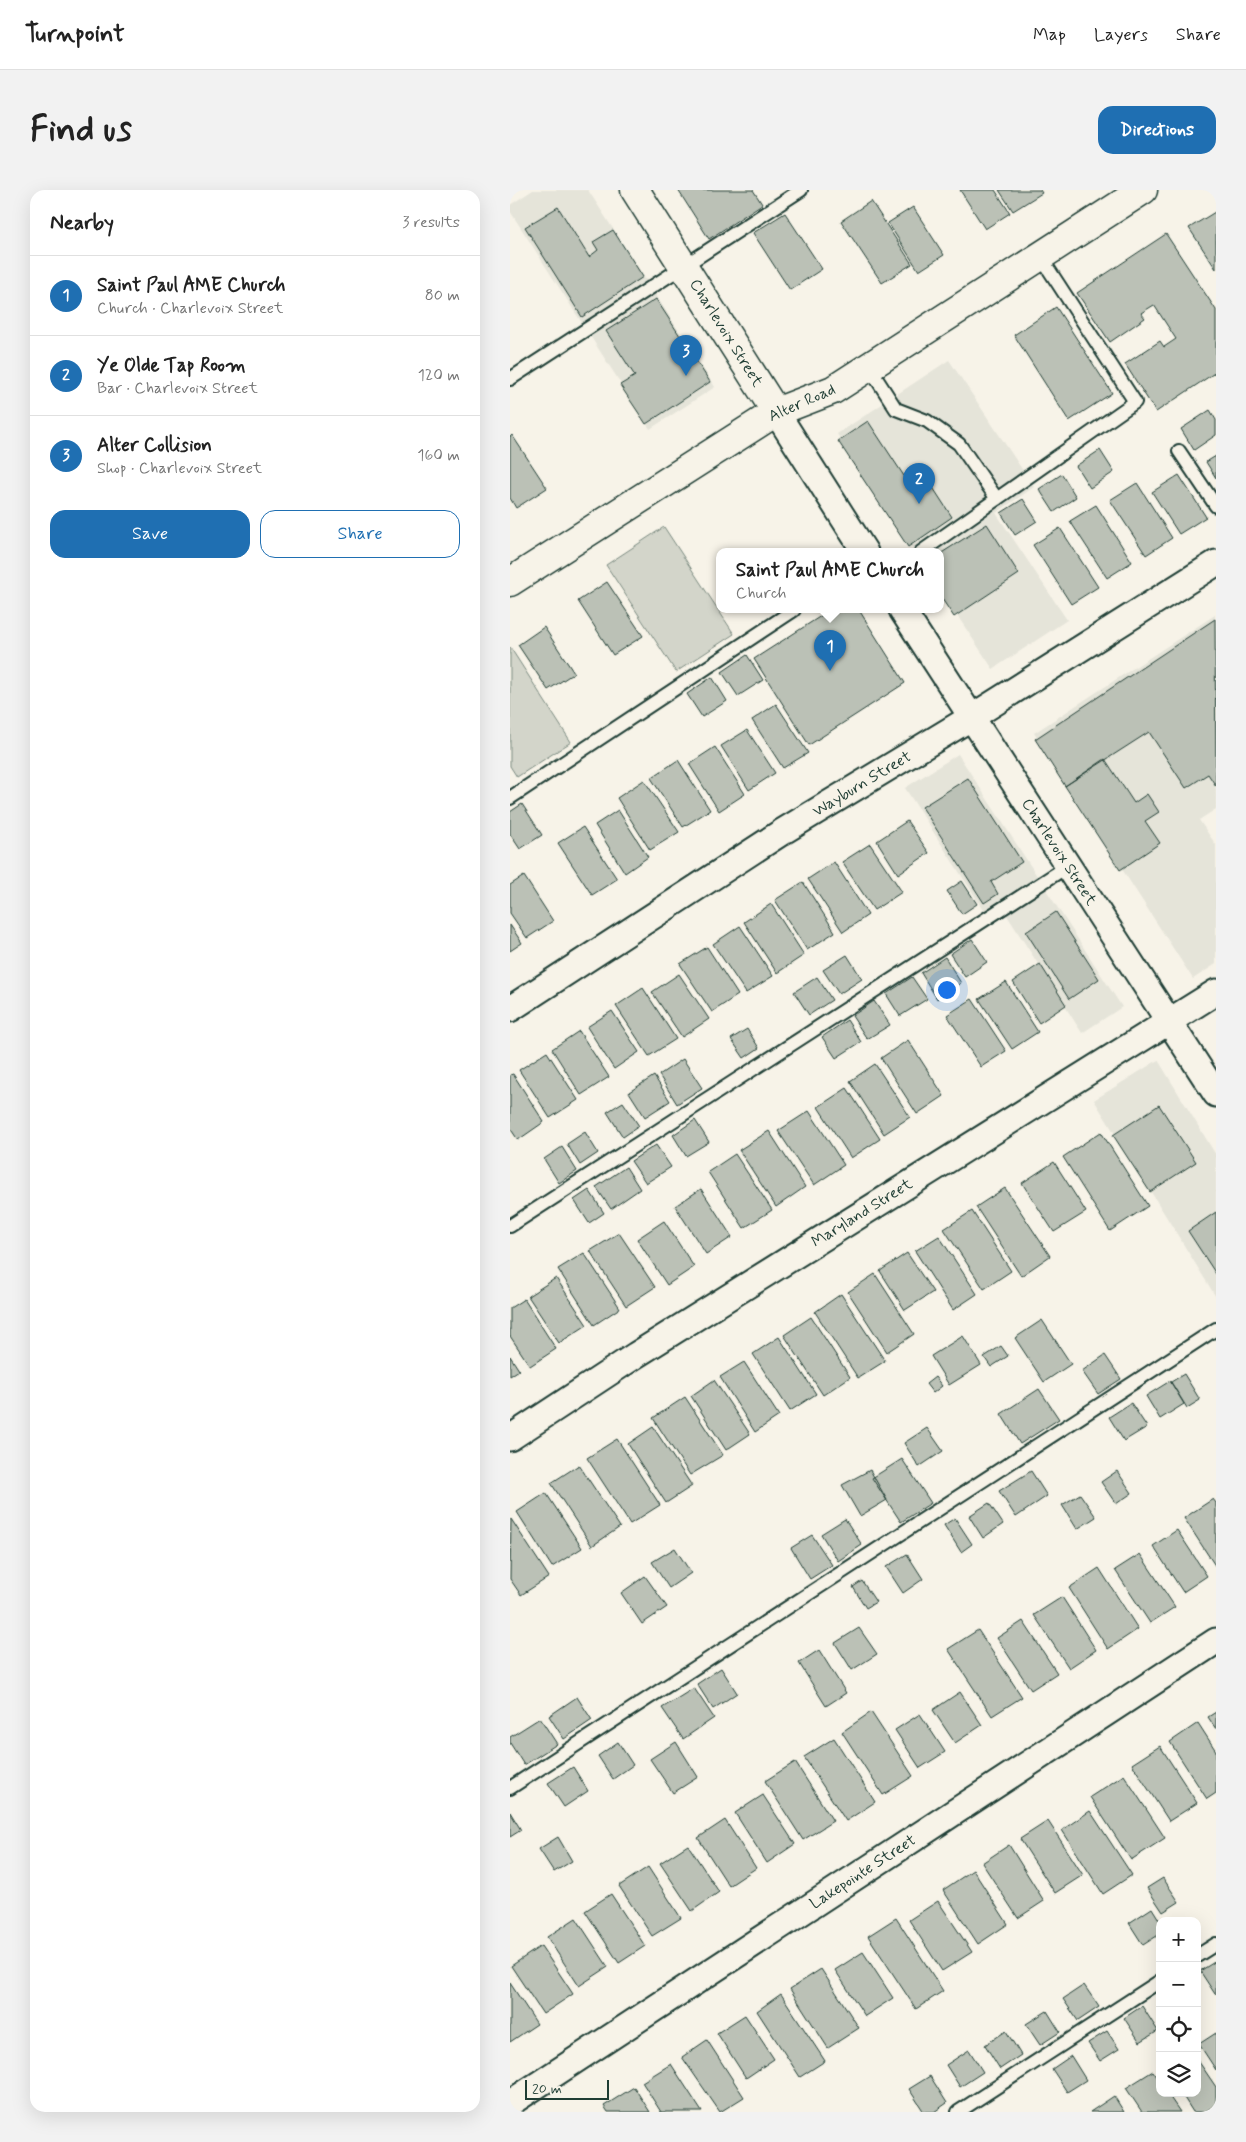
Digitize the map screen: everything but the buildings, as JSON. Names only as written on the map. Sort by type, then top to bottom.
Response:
[{"type":"street","name":"Charlevoix Street","points":[[635,190],[863,548]]},
{"type":"street","name":"Alter Road","points":[[510,582],[776,412],[834,390],[1142,190]]},
{"type":"street","name":"Wayburn Street","points":[[510,1010],[782,832],[972,717],[1216,563]]},
{"type":"street","name":"Charlevoix Street","points":[[904,613],[1216,1094]]},
{"type":"street","name":"Maryland Street","points":[[510,1438],[636,1355],[1216,992]]},
{"type":"street","name":"Lakepointe Street","points":[[510,2103],[1216,1641]]},
{"type":"lane","points":[[510,379],[801,190]]},
{"type":"lane","points":[[927,548],[1135,402],[1040,256]]},
{"type":"lane","points":[[869,367],[896,409],[927,421],[959,444],[997,498]]},
{"type":"lane","points":[[1179,451],[1216,506]]},
{"type":"lane","points":[[510,798],[789,613]]},
{"type":"lane","points":[[510,1226],[1068,866]]},
{"type":"lane","points":[[510,1788],[1216,1329]]},
{"type":"lane","points":[[1201,1953],[1216,1944]]},
{"type":"lane","points":[[958,2112],[1156,1984]]},
{"type":"shaded area","points":[[533,190],[588,190],[715,387],[650,429],[510,211],[510,205]]},
{"type":"shaded area","points":[[949,360],[1034,487],[996,513],[1067,620],[993,669],[944,596],[944,548],[912,548],[837,434]]},
{"type":"shaded area","points":[[664,527],[716,606],[716,613],[720,613],[734,634],[676,672],[606,565]]},
{"type":"shaded area","points":[[1215,615],[1216,809],[1199,820],[1216,845],[1216,964],[1193,979],[1034,733]]},
{"type":"shaded area","points":[[510,647],[571,742],[517,777],[510,766]]},
{"type":"shaded area","points":[[958,754],[1122,1007],[1082,1033],[1001,906],[987,915],[905,788]]},
{"type":"shaded area","points":[[1158,1060],[1216,1155],[1216,1297],[1094,1100]]},
{"type":"place","name":"Alter Collision","points":[[686,376]]},
{"type":"place","name":"Ye Olde Tap Room","points":[[919,504]]},
{"type":"place","name":"Saint Paul AME Church","points":[[830,671]]}]
